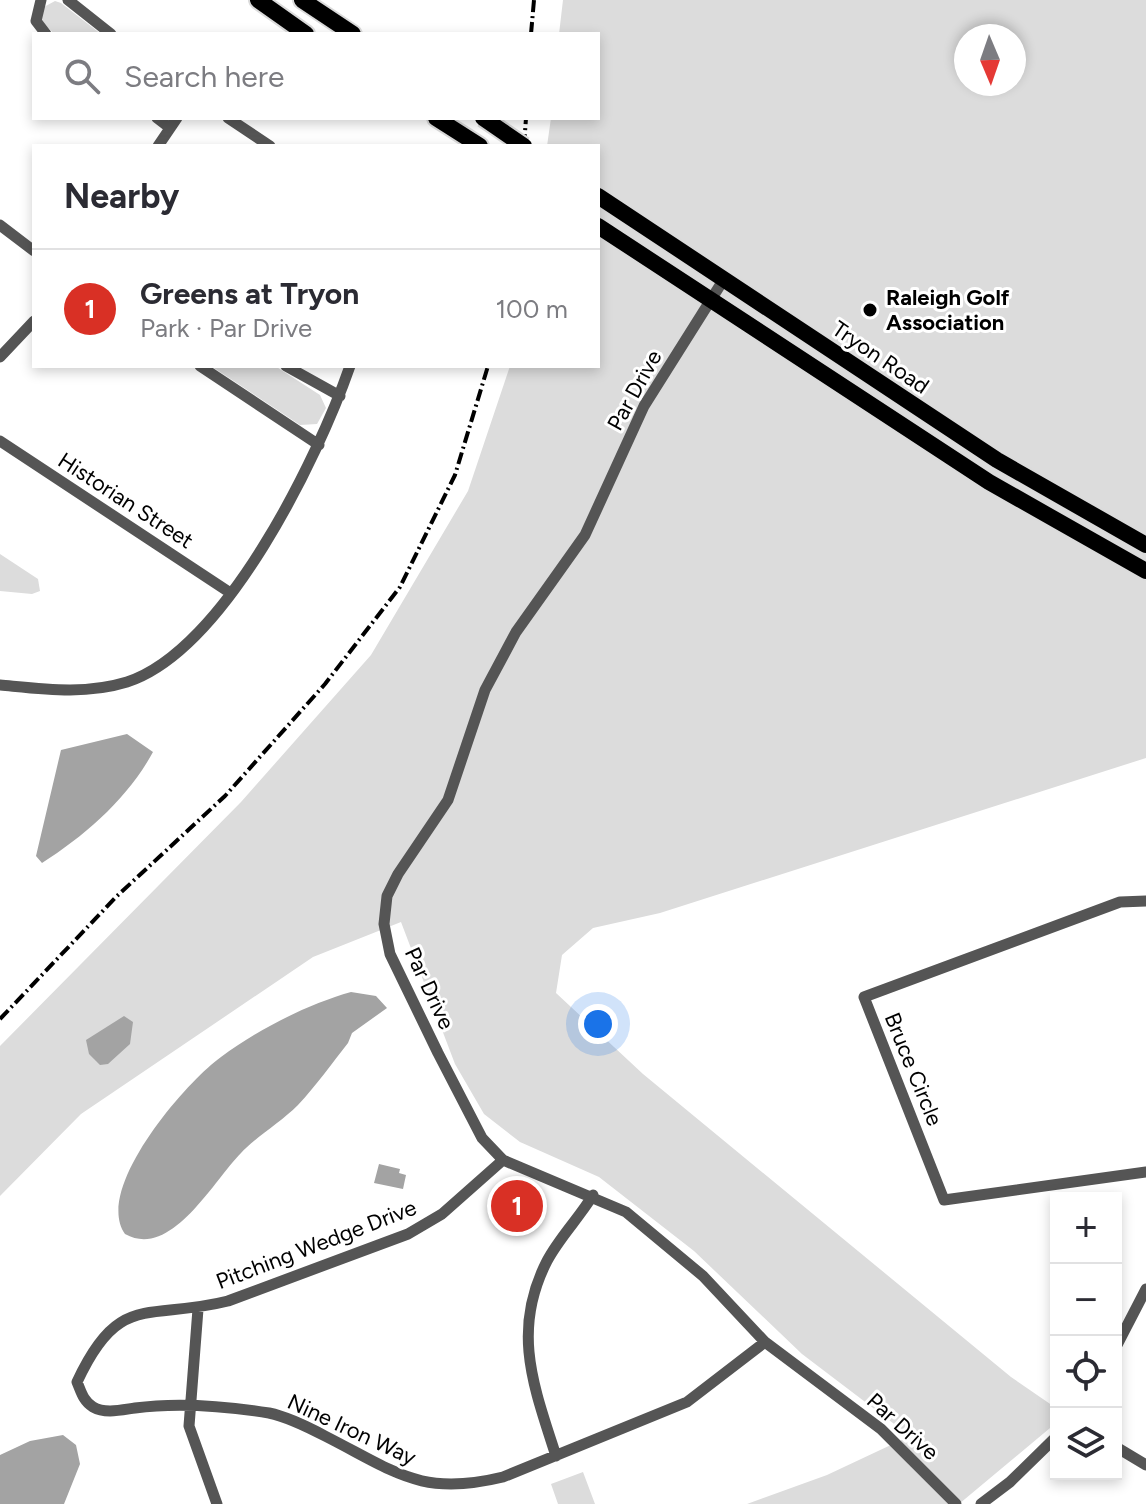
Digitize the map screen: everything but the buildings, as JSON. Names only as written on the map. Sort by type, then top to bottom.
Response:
[{"type":"main road","points":[[258,0],[303,32]]},
{"type":"main road","points":[[302,0],[350,32]]},
{"type":"main road","points":[[439,120],[477,144]]},
{"type":"main road","points":[[486,120],[521,144]]},
{"type":"main road","name":"Tryon Road","points":[[600,197],[997,460],[1146,545]]},
{"type":"main road","name":"Tryon Road","points":[[600,227],[1011,496],[1146,571]]},
{"type":"street","points":[[41,0],[36,21],[44,32]]},
{"type":"street","points":[[68,0],[108,32]]},
{"type":"street","points":[[231,120],[267,144]]},
{"type":"street","points":[[159,144],[174,123]]},
{"type":"street","points":[[0,225],[32,249]]},
{"type":"street","name":"Par Drive","points":[[724,279],[644,406],[585,535],[516,632],[485,690],[448,800],[387,896],[384,924],[390,954],[482,1138],[503,1160],[593,1195],[626,1212],[681,1258],[765,1342],[881,1429],[956,1504]]},
{"type":"street","points":[[0,357],[32,323]]},
{"type":"street","points":[[203,368],[319,445]]},
{"type":"street","points":[[290,368],[340,396]]},
{"type":"street","points":[[0,685],[88,690],[129,681],[175,654],[229,592],[281,521],[319,445],[349,368]]},
{"type":"street","name":"Historian Street","points":[[0,441],[229,592]]},
{"type":"street","name":"Bruce Circle","points":[[1146,901],[1120,902],[864,997],[944,1200],[1146,1172]]},
{"type":"street","name":"Pitching Wedge Drive","points":[[83,1398],[77,1382],[102,1337],[118,1321],[144,1312],[198,1309],[228,1301],[408,1234],[442,1214],[503,1160]]},
{"type":"street","points":[[556,1456],[536,1395],[527,1348],[527,1321],[548,1259],[593,1195]]},
{"type":"street","points":[[1122,1336],[1146,1289]]},
{"type":"street","points":[[198,1309],[189,1426],[217,1504]]},
{"type":"street","name":"Nine Iron Way","points":[[83,1398],[93,1407],[108,1411],[190,1405],[272,1414],[312,1429],[392,1472],[420,1483],[471,1485],[503,1477],[687,1402],[765,1342]]},
{"type":"street","points":[[981,1504],[1010,1482],[1050,1443]]},
{"type":"street","points":[[1122,1451],[1146,1465]]},
{"type":"shaded area","name":"Raleigh Golf Association","points":[[563,0],[1146,0],[1146,758],[660,913],[593,928],[562,955],[556,993],[643,1074],[1011,1377],[1050,1404],[1050,1428],[959,1504],[747,1504],[827,1475],[910,1436],[802,1354],[694,1251],[599,1177],[520,1142],[484,1114],[455,1064],[401,922],[313,957],[81,1114],[0,1196],[0,1046],[241,802],[371,655],[468,491],[509,368],[600,368],[600,144],[547,144],[551,120],[600,120],[600,32],[559,32]]},
{"type":"shaded area","points":[[55,1],[61,3],[98,32],[52,32],[41,20],[42,8]]},
{"type":"shaded area","points":[[214,368],[278,368],[320,395],[326,408],[317,424],[300,425]]},
{"type":"shaded area","points":[[0,554],[38,579],[40,591],[32,594],[0,591]]},
{"type":"shaded area","points":[[127,734],[153,752],[143,769],[105,814],[42,863],[36,856],[61,750]]},
{"type":"shaded area","points":[[351,992],[376,996],[387,1008],[352,1033],[348,1043],[305,1098],[246,1148],[176,1226],[160,1236],[143,1239],[125,1234],[119,1214],[122,1191],[132,1165],[148,1138],[187,1089],[221,1057],[250,1037],[300,1011]]},
{"type":"shaded area","points":[[124,1016],[133,1022],[130,1044],[108,1064],[100,1065],[89,1054],[86,1040]]},
{"type":"shaded area","points":[[379,1164],[400,1169],[399,1173],[406,1175],[403,1189],[374,1183]]},
{"type":"shaded area","points":[[513,1195],[524,1196],[521,1221],[511,1221]]},
{"type":"shaded area","points":[[63,1435],[76,1445],[80,1464],[64,1504],[0,1504],[0,1455],[30,1441]]},
{"type":"shaded area","points":[[583,1472],[595,1504],[558,1504],[551,1484]]},
{"type":"railway","points":[[531,32],[534,0]]},
{"type":"railway","points":[[524,144],[526,120]]},
{"type":"railway","points":[[0,1019],[117,896],[225,796],[325,684],[400,587],[455,475],[487,368]]},
{"type":"place","name":"Raleigh Golf Association","points":[[870,310]]},
{"type":"place","name":"Greens at Tryon","points":[[517,1206]]}]
